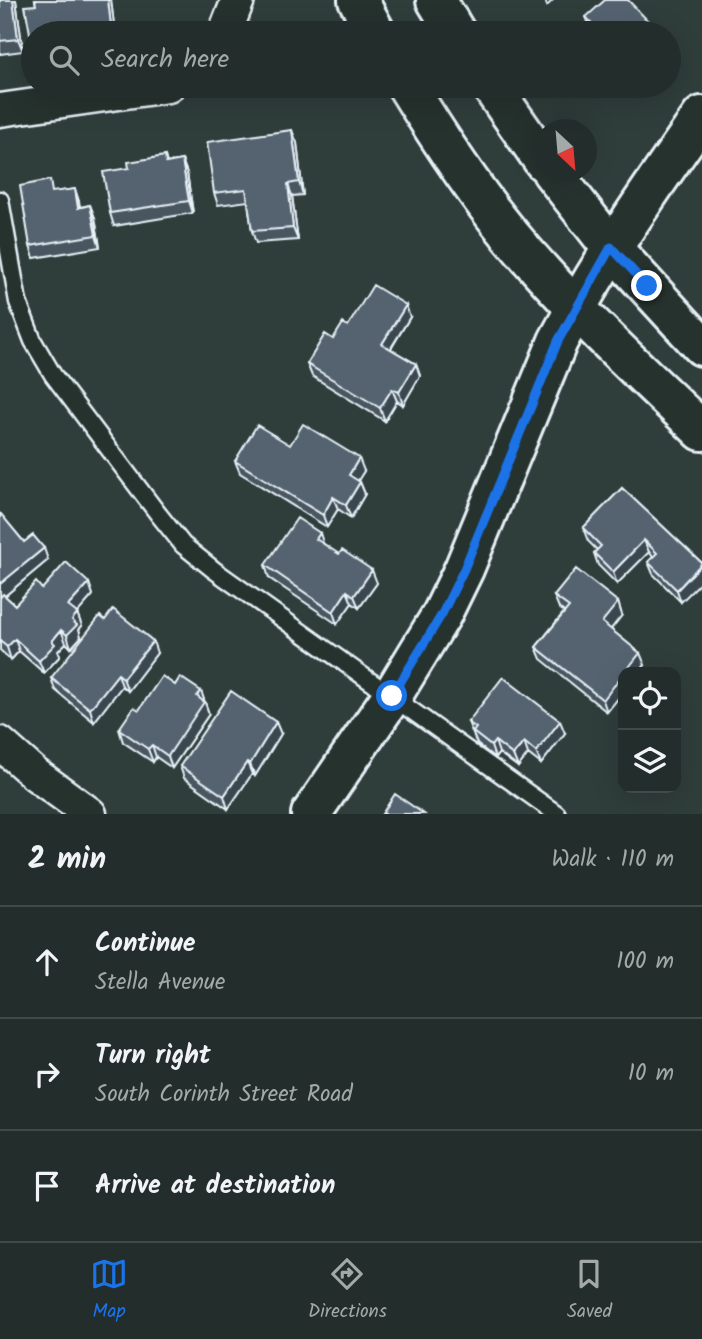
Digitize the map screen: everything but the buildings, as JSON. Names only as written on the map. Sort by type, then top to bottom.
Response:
[{"type":"main road","points":[[358,0],[369,21]]},
{"type":"main road","points":[[436,0],[449,21]]},
{"type":"main road","points":[[414,98],[446,150],[510,235],[575,309],[702,431]]},
{"type":"main road","points":[[499,98],[534,148]]},
{"type":"main road","points":[[311,814],[392,696],[442,614],[464,569],[558,341],[611,247],[702,116]]},
{"type":"main road","points":[[560,182],[611,247],[702,346]]},
{"type":"street","points":[[230,21],[238,0]]},
{"type":"street","points":[[0,110],[84,98]]},
{"type":"street","points":[[0,743],[35,774],[90,814]]},
{"type":"lane","points":[[0,200],[18,302],[33,341],[53,375],[183,545],[214,570],[557,814]]},
{"type":"route","points":[[392,696],[442,614],[464,569],[558,341],[611,247],[647,286]]}]
